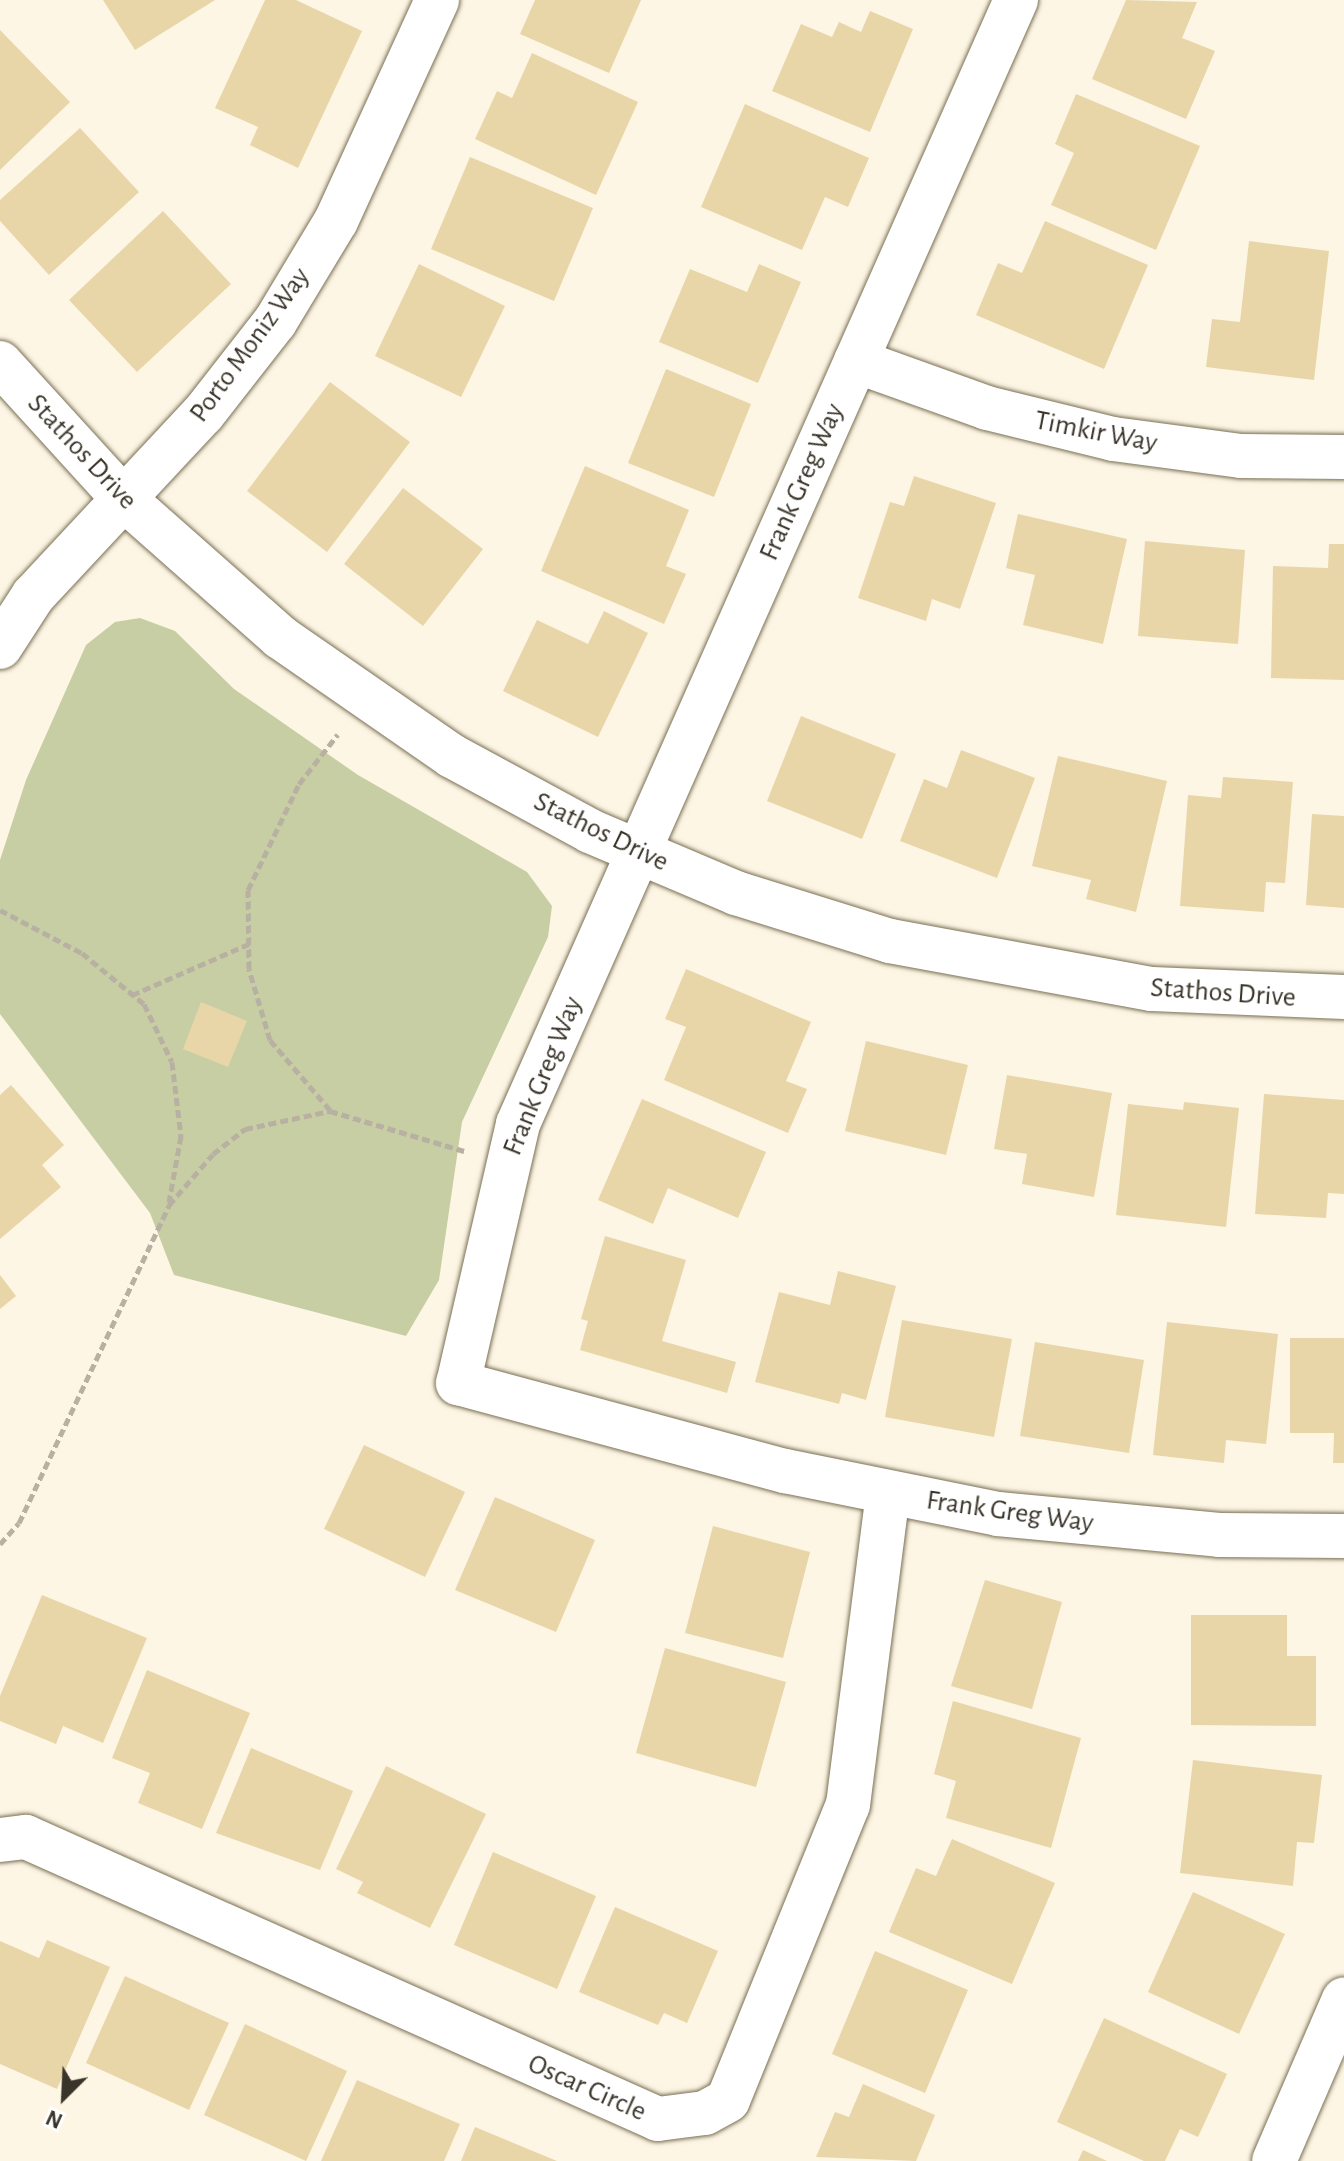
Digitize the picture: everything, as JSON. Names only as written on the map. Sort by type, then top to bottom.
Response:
[{"type":"street","name":"Porto Moniz Way","points":[[0,647],[33,596],[203,414],[275,322],[336,221],[437,0]]},
{"type":"street","name":"Frank Greg Way","points":[[1016,0],[638,852],[508,1162],[458,1383],[888,1494],[1108,1527],[1344,1536]]},
{"type":"street","name":"Timkir Way","points":[[856,361],[987,408],[1113,439],[1241,456],[1344,457]]},
{"type":"street","name":"Stathos Drive","points":[[0,363],[123,498],[199,570],[364,699],[452,756],[638,852],[890,941],[1046,975],[1152,989],[1344,997]]},
{"type":"street","name":"Oscar Circle","points":[[0,1840],[26,1837],[658,2119],[705,2113],[728,2100],[848,1805],[888,1494]]},
{"type":"street","points":[[1274,2161],[1344,1999]]},
{"type":"path","points":[[330,1111],[270,1040],[249,944],[248,890],[299,784],[364,699]]},
{"type":"path","points":[[0,910],[82,953],[132,995],[172,1062],[181,1136],[169,1205],[19,1523],[0,1544]]},
{"type":"path","points":[[132,995],[249,944]]},
{"type":"path","points":[[169,1205],[245,1129],[330,1111],[508,1162]]},
{"type":"green space","points":[[140,618],[175,631],[234,689],[358,775],[527,872],[552,906],[548,937],[462,1122],[439,1280],[406,1336],[174,1275],[150,1213],[0,1014],[0,860],[26,780],[86,645],[115,622]]},
{"type":"building","points":[[103,0],[215,0],[135,50]]},
{"type":"building","points":[[265,0],[296,0],[362,31],[298,168],[250,145],[258,127],[215,108]]},
{"type":"building","points":[[535,0],[641,0],[609,73],[520,34]]},
{"type":"building","points":[[1126,0],[1197,2],[1182,38],[1215,51],[1186,119],[1092,79]]},
{"type":"building","points":[[870,11],[913,29],[870,132],[772,91],[801,24],[832,37],[839,22],[861,32]]},
{"type":"building","points":[[0,30],[70,102],[0,170]]},
{"type":"building","points":[[532,53],[638,102],[596,195],[475,139],[497,91],[512,98]]},
{"type":"building","points":[[1076,94],[1200,146],[1156,250],[1051,205],[1074,153],[1055,144]]},
{"type":"building","points":[[745,104],[869,158],[848,207],[825,197],[802,250],[701,207]]},
{"type":"building","points":[[80,128],[139,192],[49,275],[0,221],[0,200]]},
{"type":"building","points":[[470,157],[593,208],[554,301],[431,249]]},
{"type":"building","points":[[163,211],[231,284],[137,372],[69,300]]},
{"type":"building","points":[[1045,221],[1148,265],[1104,369],[976,315],[998,263],[1022,273]]},
{"type":"building","points":[[1249,241],[1329,251],[1314,380],[1206,367],[1212,319],[1240,322]]},
{"type":"building","points":[[419,264],[505,306],[461,397],[375,356]]},
{"type":"building","points":[[759,264],[801,282],[758,383],[659,342],[690,269],[747,292]]},
{"type":"building","points":[[666,369],[751,404],[714,497],[628,463]]},
{"type":"building","points":[[330,382],[410,442],[327,552],[247,491]]},
{"type":"building","points":[[585,466],[689,510],[666,566],[686,574],[664,624],[541,571]]},
{"type":"building","points":[[914,476],[996,503],[960,609],[932,599],[926,621],[858,598],[890,502],[904,506]]},
{"type":"building","points":[[403,488],[483,549],[423,626],[344,564]]},
{"type":"building","points":[[1018,514],[1127,539],[1103,644],[1023,625],[1035,575],[1006,568]]},
{"type":"building","points":[[1145,541],[1245,550],[1238,644],[1138,636]]},
{"type":"building","points":[[1329,544],[1344,544],[1344,680],[1271,678],[1273,566],[1328,568]]},
{"type":"building","points":[[604,611],[648,633],[598,737],[503,691],[537,620],[588,644]]},
{"type":"building","points":[[801,716],[896,754],[862,839],[767,801]]},
{"type":"building","points":[[961,750],[1035,778],[997,878],[900,841],[924,779],[947,788]]},
{"type":"building","points":[[1058,756],[1167,781],[1136,912],[1086,899],[1091,880],[1032,866]]},
{"type":"building","points":[[1223,777],[1293,782],[1285,883],[1266,882],[1264,912],[1180,906],[1188,795],[1221,798]]},
{"type":"building","points":[[1312,814],[1344,816],[1344,908],[1306,905]]},
{"type":"building","points":[[686,969],[811,1022],[786,1081],[807,1089],[788,1133],[664,1080],[686,1027],[665,1019]]},
{"type":"building","points":[[201,1002],[247,1021],[228,1067],[183,1049]]},
{"type":"building","points":[[866,1041],[968,1065],[946,1155],[845,1131]]},
{"type":"building","points":[[1007,1075],[1112,1093],[1094,1197],[1022,1184],[1027,1154],[994,1149]]},
{"type":"building","points":[[11,1085],[64,1145],[42,1165],[61,1187],[0,1239],[0,1095]]},
{"type":"building","points":[[1264,1094],[1344,1100],[1344,1194],[1328,1193],[1326,1218],[1255,1214]]},
{"type":"building","points":[[642,1099],[766,1152],[738,1218],[668,1188],[653,1224],[598,1200]]},
{"type":"building","points":[[1184,1102],[1239,1108],[1226,1227],[1116,1215],[1128,1104],[1183,1110]]},
{"type":"building","points":[[605,1236],[686,1260],[662,1341],[736,1362],[727,1393],[580,1350],[588,1321],[581,1319]]},
{"type":"building","points":[[838,1271],[896,1286],[866,1400],[842,1393],[839,1404],[755,1382],[779,1292],[830,1305]]},
{"type":"building","points":[[0,1275],[16,1296],[0,1309]]},
{"type":"building","points":[[902,1320],[1012,1339],[994,1437],[885,1417]]},
{"type":"building","points":[[1167,1322],[1278,1334],[1266,1444],[1226,1440],[1224,1463],[1153,1455]]},
{"type":"building","points":[[1290,1338],[1344,1338],[1344,1463],[1333,1463],[1334,1433],[1290,1433]]},
{"type":"building","points":[[1035,1342],[1144,1360],[1129,1453],[1020,1436]]},
{"type":"building","points":[[364,1445],[465,1492],[425,1577],[324,1529]]},
{"type":"building","points":[[495,1497],[595,1540],[556,1632],[455,1590]]},
{"type":"building","points":[[713,1526],[810,1552],[783,1658],[685,1633]]},
{"type":"building","points":[[985,1580],[1062,1602],[1032,1709],[951,1686]]},
{"type":"building","points":[[42,1595],[147,1638],[103,1743],[63,1726],[56,1744],[0,1721],[0,1696]]},
{"type":"building","points":[[1191,1615],[1287,1615],[1287,1656],[1316,1656],[1316,1726],[1191,1725]]},
{"type":"building","points":[[665,1648],[786,1682],[756,1787],[636,1753]]},
{"type":"building","points":[[147,1670],[250,1713],[202,1829],[138,1803],[150,1773],[112,1758]]},
{"type":"building","points":[[953,1701],[1081,1738],[1051,1848],[946,1818],[956,1781],[934,1774]]},
{"type":"building","points":[[251,1748],[353,1791],[320,1870],[216,1833]]},
{"type":"building","points":[[1193,1760],[1322,1775],[1314,1843],[1297,1842],[1293,1886],[1180,1873]]},
{"type":"building","points":[[386,1766],[486,1814],[430,1928],[357,1893],[363,1882],[336,1869]]},
{"type":"building","points":[[952,1839],[1055,1883],[1012,1984],[889,1932],[916,1868],[936,1876]]},
{"type":"building","points":[[493,1852],[596,1896],[557,1989],[454,1945]]},
{"type":"building","points":[[1193,1892],[1285,1934],[1239,2034],[1148,1992]]},
{"type":"building","points":[[615,1907],[718,1951],[687,2023],[664,2013],[658,2025],[579,1992]]},
{"type":"building","points":[[47,1940],[110,1967],[57,2089],[0,2064],[0,1941],[39,1958]]},
{"type":"building","points":[[875,1951],[968,1990],[925,2093],[832,2054]]},
{"type":"building","points":[[125,1976],[229,2023],[189,2110],[86,2063]]},
{"type":"building","points":[[1104,2018],[1227,2074],[1198,2137],[1180,2129],[1165,2161],[1144,2161],[1057,2122]]},
{"type":"building","points":[[245,2024],[347,2071],[306,2161],[204,2115]]},
{"type":"building","points":[[357,2080],[460,2124],[444,2161],[321,2161]]},
{"type":"building","points":[[863,2084],[935,2115],[916,2161],[816,2157],[835,2112],[849,2117]]},
{"type":"building","points":[[475,2127],[557,2161],[461,2161]]},
{"type":"building","points":[[1083,2150],[1107,2161],[1078,2161]]}]
